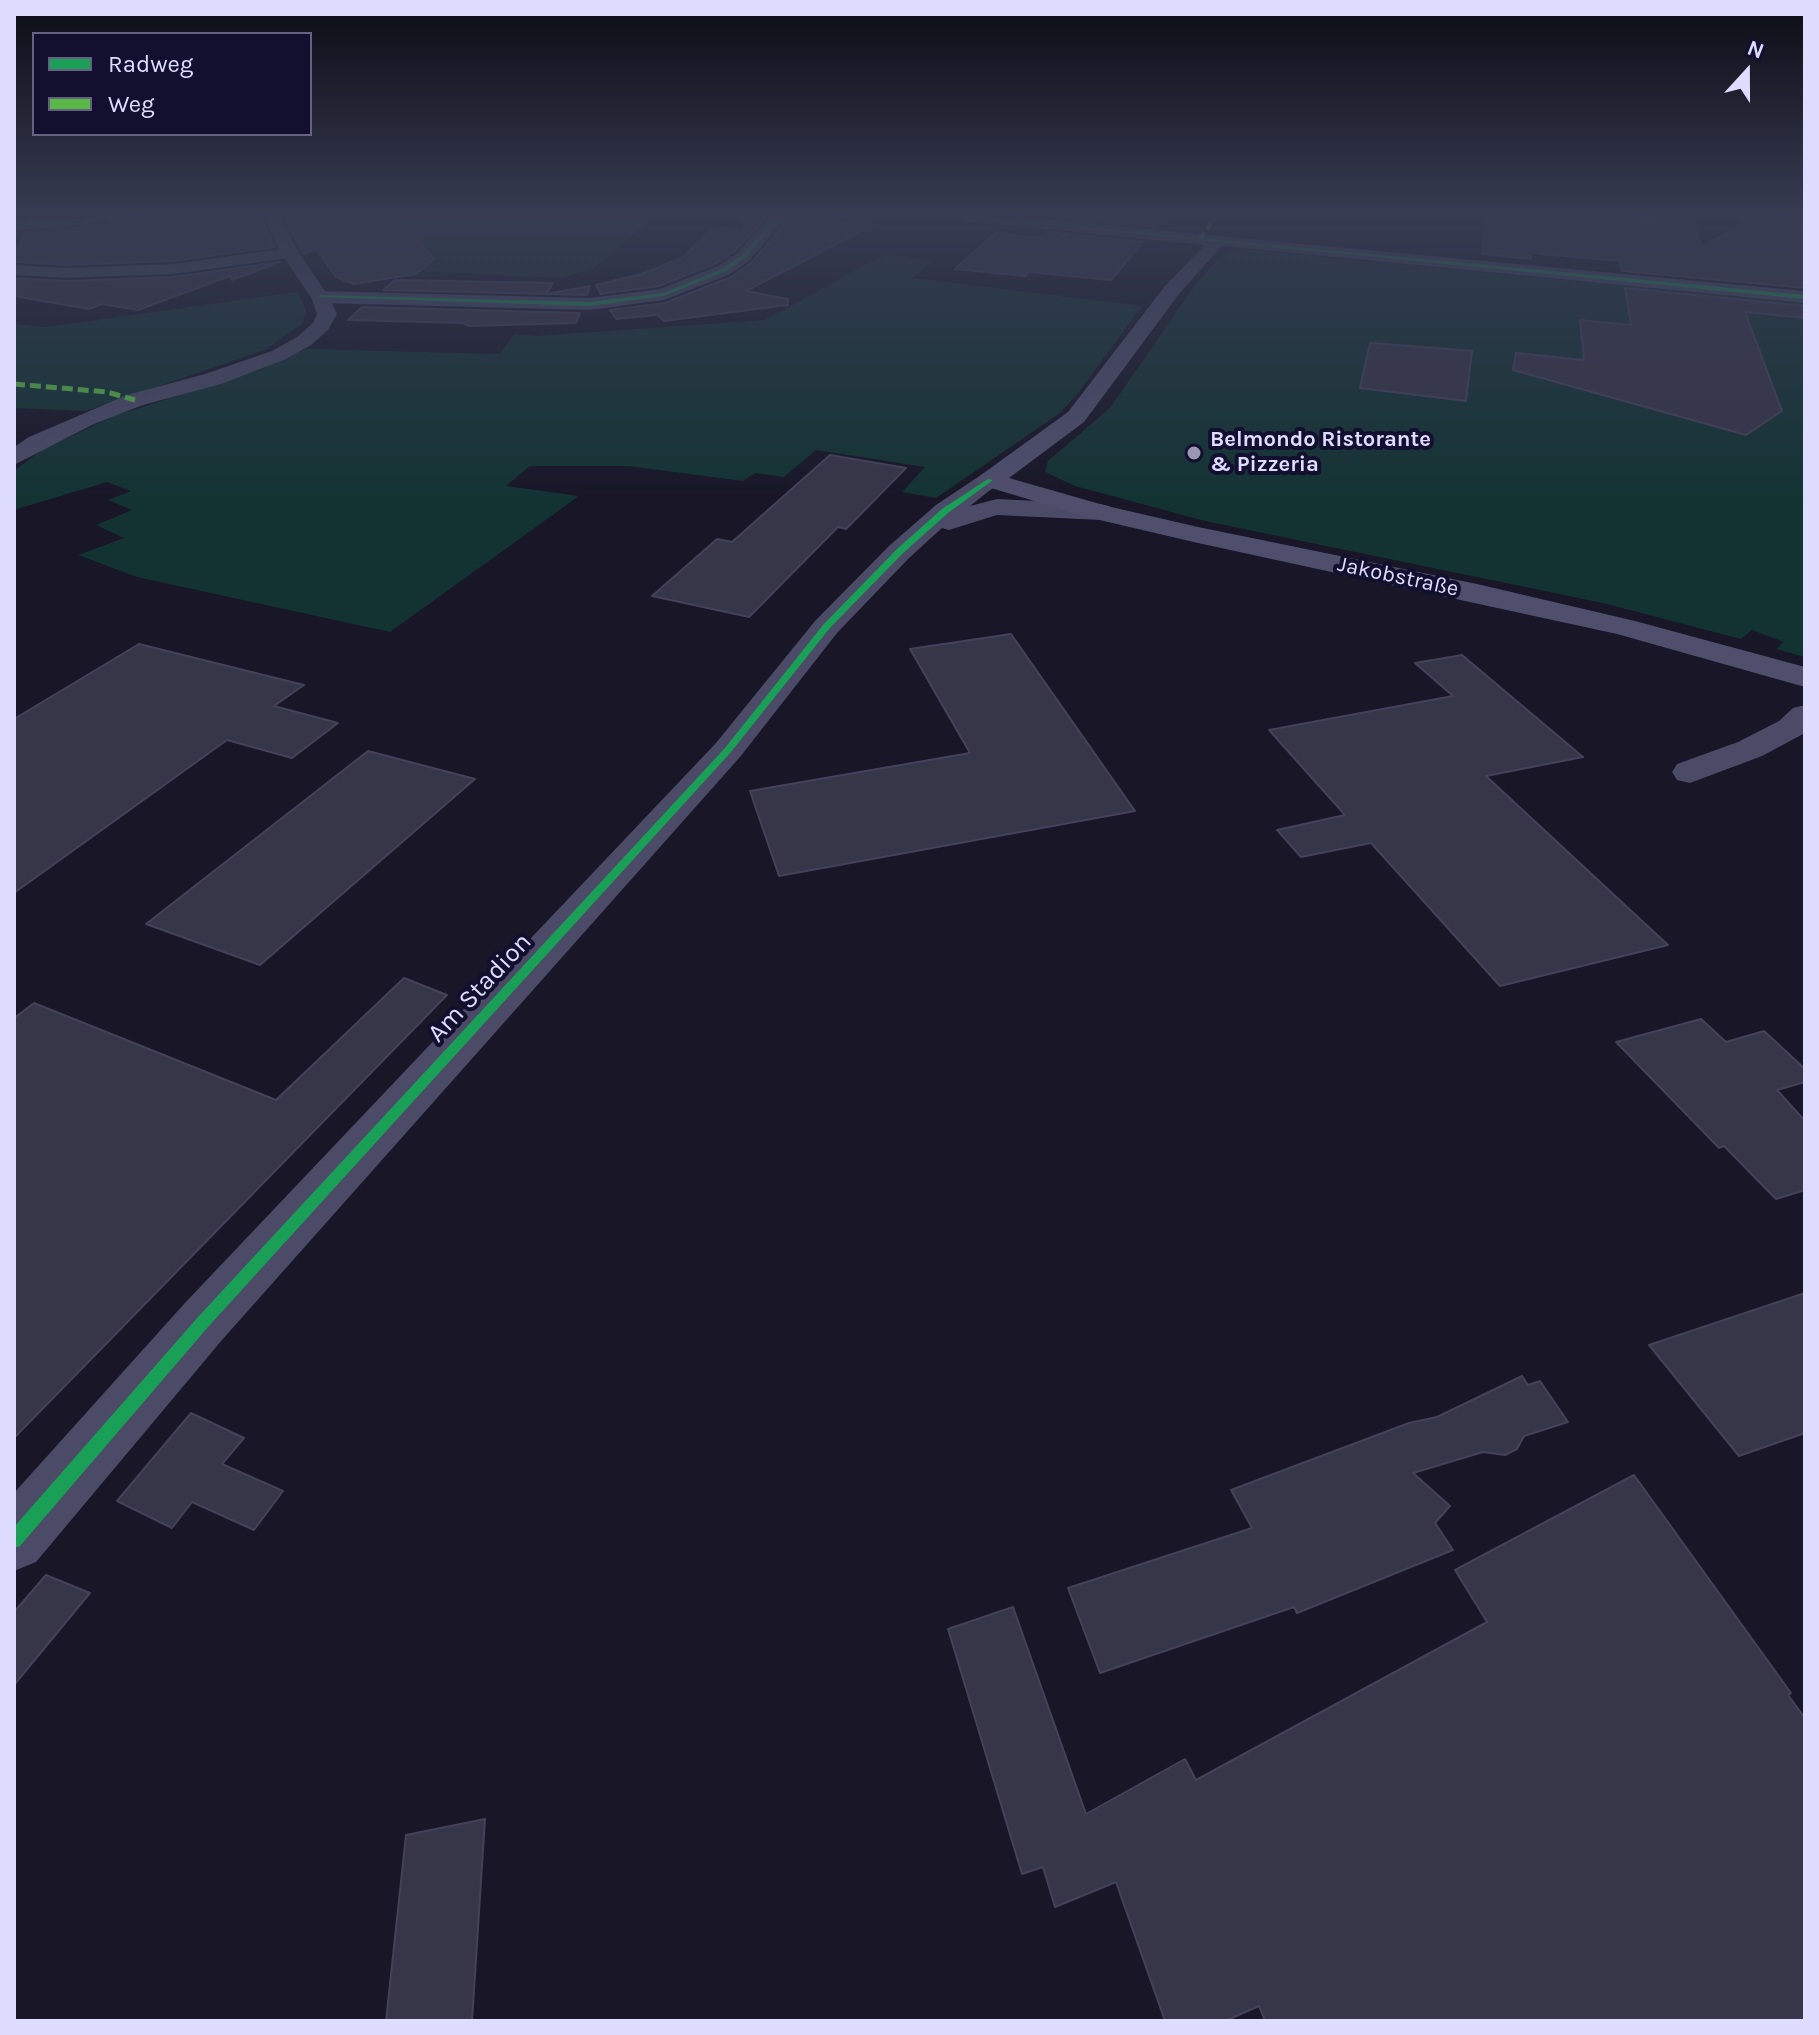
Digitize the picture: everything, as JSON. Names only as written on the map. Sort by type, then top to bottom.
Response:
[{"type":"main road","name":"Am Stadion","points":[[990,480],[1076,417],[1156,311]]},
{"type":"main road","name":"Jakobstraße","points":[[990,480],[1100,512],[1580,617],[1805,677]]},
{"type":"street","points":[[14,458],[37,442],[86,419],[135,400],[225,375],[279,355],[304,341],[321,326],[326,311]]},
{"type":"street","name":"Am Stadion","points":[[14,1540],[203,1322],[728,750],[826,627],[899,552],[945,511],[990,480]]},
{"type":"street","points":[[899,552],[950,522],[997,507],[1100,512]]},
{"type":"street","points":[[1690,772],[1764,742],[1791,728],[1805,715]]},
{"type":"green space","points":[[162,311],[306,311],[302,324],[265,350],[86,411],[14,408],[14,324],[47,327]]},
{"type":"green space","points":[[781,311],[1138,311],[1060,413],[936,498],[902,492],[925,467],[816,450],[784,477],[755,473],[743,481],[628,466],[530,466],[506,486],[579,496],[390,632],[137,577],[78,555],[124,538],[96,525],[132,510],[108,500],[131,491],[107,482],[14,510],[14,471],[40,451],[114,416],[259,370],[306,349],[500,354],[514,334],[536,336],[765,320]]},
{"type":"green space","points":[[1177,311],[1805,311],[1805,657],[1776,649],[1784,642],[1752,630],[1741,639],[1603,603],[1205,521],[1075,486],[1045,472],[1048,461],[1110,408]]},
{"type":"building","points":[[358,311],[580,313],[576,323],[470,326],[463,323],[348,320]]},
{"type":"building","points":[[611,311],[742,311],[664,321],[658,315],[616,319]]},
{"type":"building","points":[[1629,311],[1805,311],[1805,318],[1745,312],[1782,411],[1746,435],[1513,370],[1516,353],[1584,360],[1580,320],[1631,325]]},
{"type":"building","points":[[1370,343],[1472,351],[1466,401],[1360,388]]},
{"type":"building","points":[[830,455],[906,468],[846,529],[838,527],[749,617],[652,596],[717,539],[732,542]]},
{"type":"building","points":[[1011,634],[1135,811],[779,876],[750,791],[970,753],[910,649]]},
{"type":"building","points":[[139,644],[304,685],[274,706],[338,723],[292,758],[227,740],[14,893],[14,719]]},
{"type":"building","points":[[1462,655],[1583,757],[1486,776],[1668,945],[1500,986],[1371,843],[1301,857],[1277,830],[1345,815],[1269,730],[1453,696],[1415,663]]},
{"type":"building","points":[[368,751],[475,779],[260,965],[146,924]]},
{"type":"building","points":[[404,978],[447,995],[14,1438],[14,1018],[34,1003],[276,1100]]},
{"type":"building","points":[[1701,1019],[1726,1042],[1764,1031],[1805,1069],[1805,1082],[1777,1090],[1805,1121],[1805,1190],[1776,1199],[1724,1146],[1719,1148],[1616,1042]]},
{"type":"building","points":[[1805,1293],[1805,1433],[1739,1456],[1649,1345]]},
{"type":"building","points":[[1522,1376],[1528,1385],[1540,1381],[1568,1422],[1524,1436],[1517,1449],[1505,1455],[1483,1452],[1413,1473],[1450,1506],[1435,1523],[1453,1550],[1297,1613],[1294,1607],[1100,1673],[1068,1588],[1252,1528],[1231,1490],[1409,1423],[1437,1417]]},
{"type":"building","points":[[191,1413],[244,1438],[222,1464],[283,1491],[254,1530],[192,1502],[172,1528],[117,1501]]},
{"type":"building","points":[[1634,1475],[1791,1693],[1788,1695],[1805,1718],[1805,2021],[1265,2021],[1259,2006],[1225,2021],[1165,2021],[1116,1882],[1055,1907],[1043,1867],[1022,1874],[948,1629],[1013,1607],[1086,1814],[1185,1759],[1196,1780],[1487,1622],[1455,1570]]},
{"type":"building","points":[[46,1575],[90,1593],[14,1685],[14,1612]]},
{"type":"building","points":[[485,1819],[472,2021],[386,2021],[406,1835]]},
{"type":"marked path","points":[[14,384],[107,392],[135,400]]},
{"type":"cycle path","points":[[14,1540],[203,1322],[728,750],[826,627],[899,552],[945,511],[990,480]]},
{"type":"place","name":"Belmondo Ristorante & Pizzeria","points":[[1194,453]]}]
